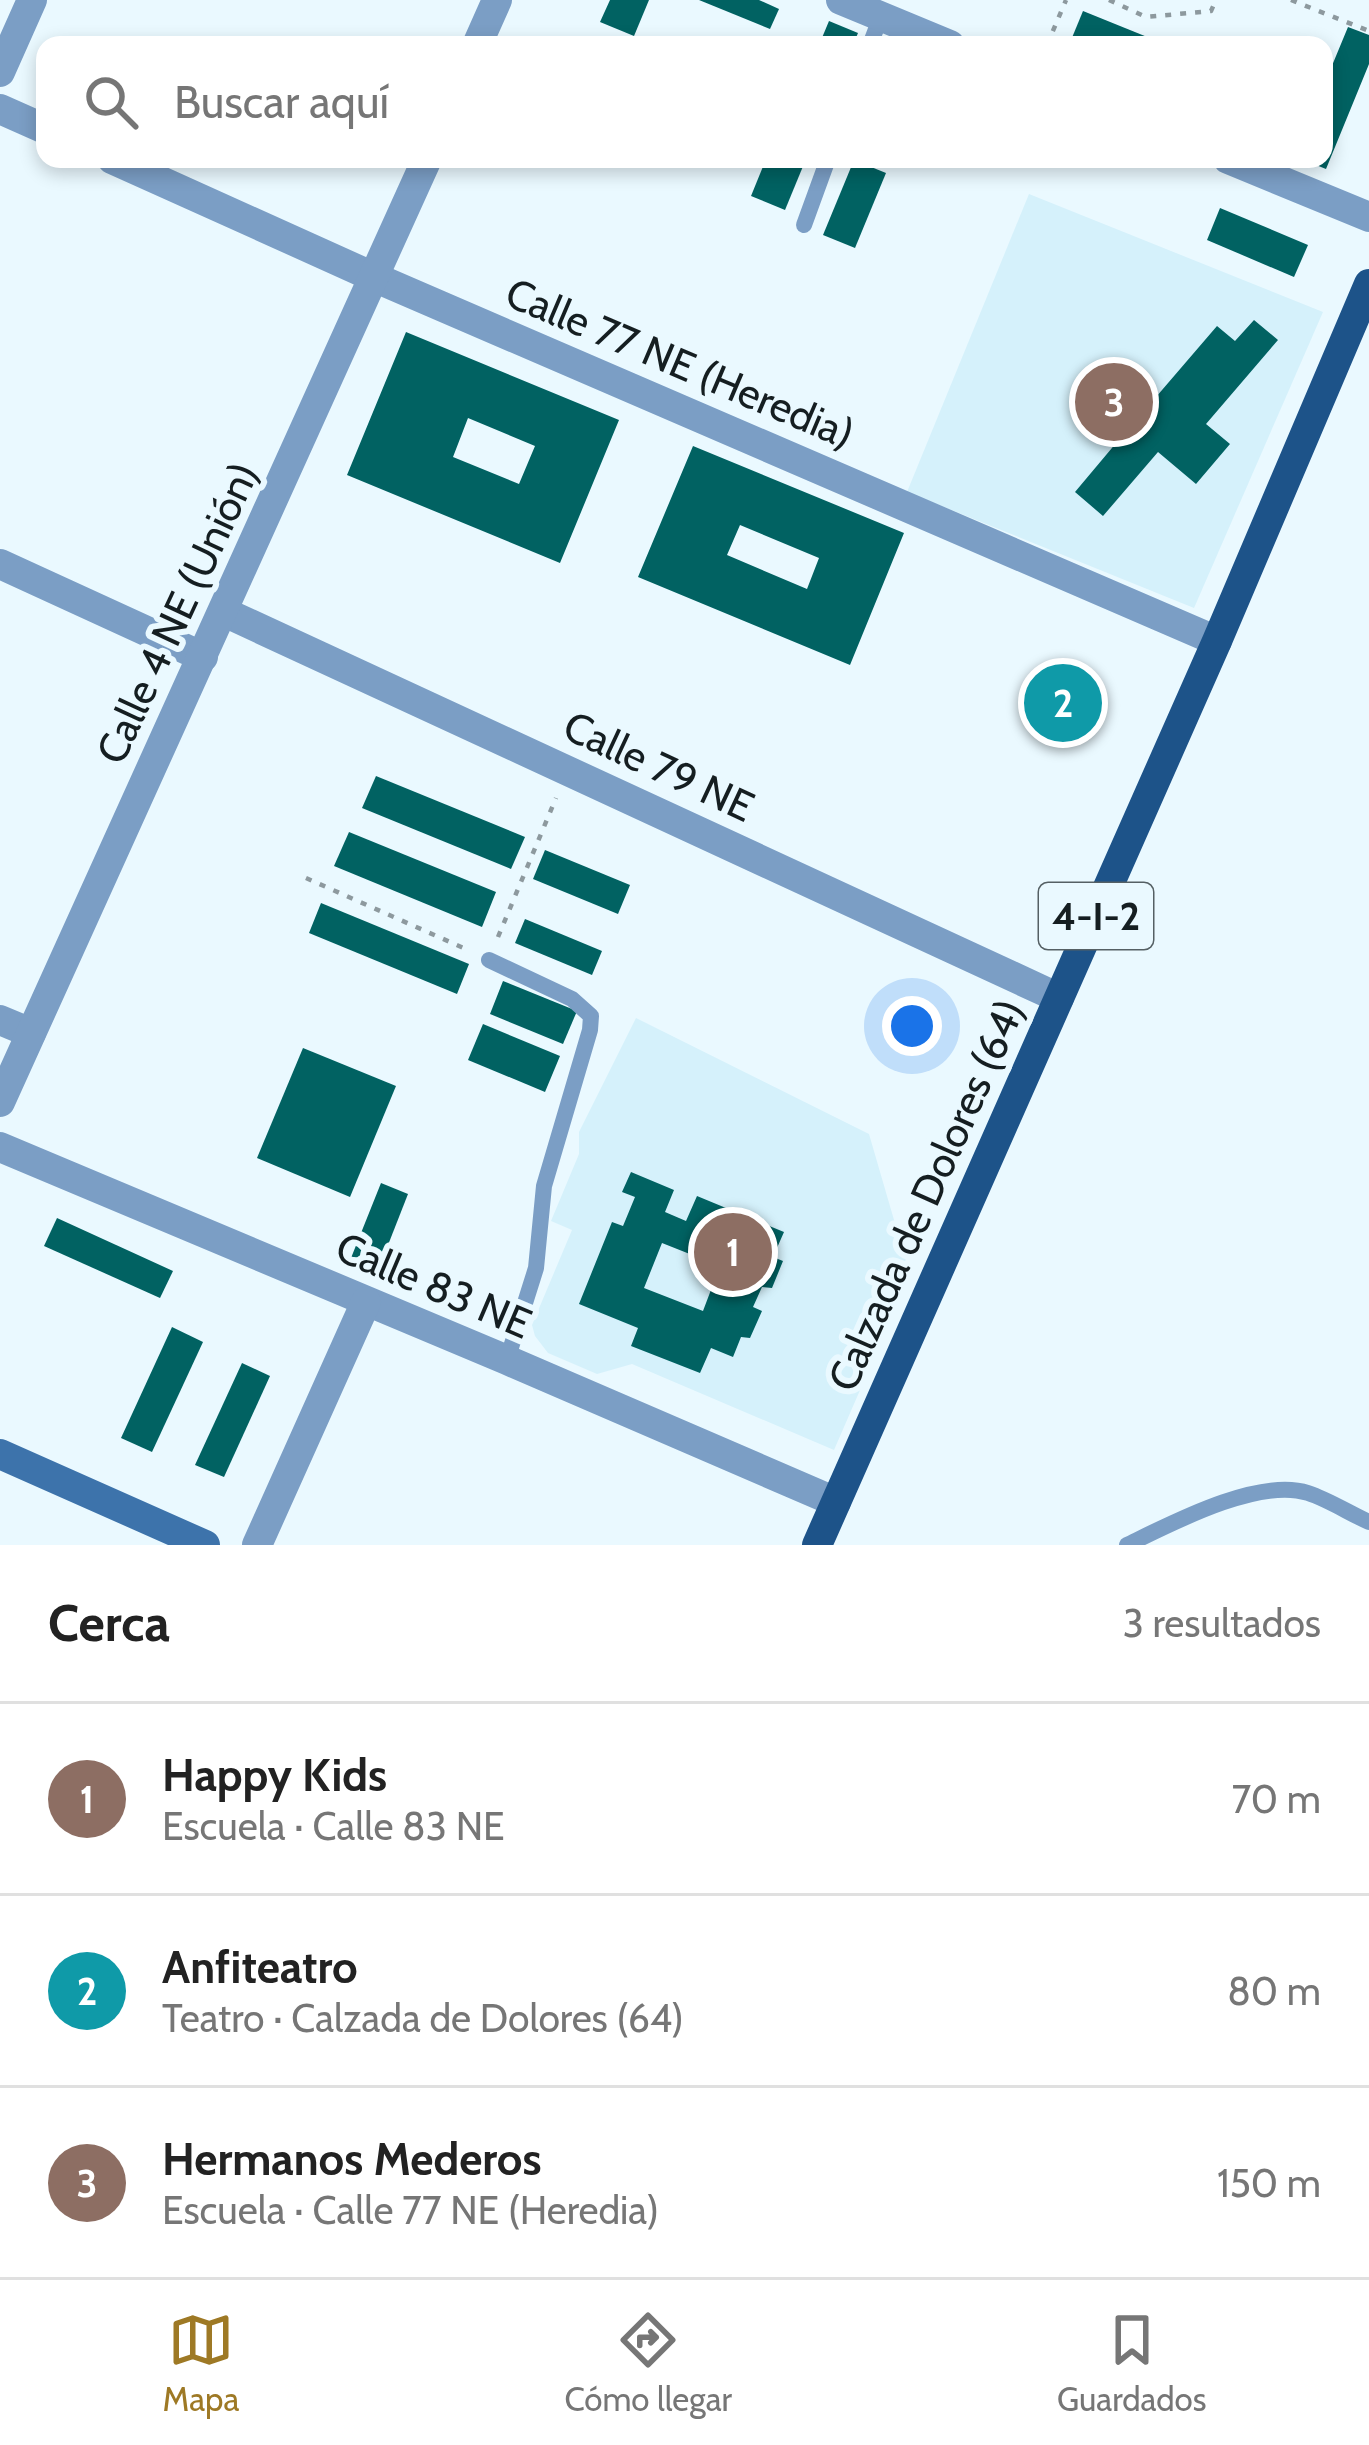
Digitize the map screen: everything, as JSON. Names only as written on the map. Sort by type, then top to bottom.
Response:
[{"type":"main road","name":"Calzada de Dolores (64)","points":[[817,1545],[1217,641],[1369,284]]},
{"type":"street","points":[[0,72],[32,0]]},
{"type":"street","points":[[481,36],[497,0]]},
{"type":"street","points":[[841,0],[875,31]]},
{"type":"street","points":[[0,109],[36,125]]},
{"type":"street","name":"Calle 77 NE (Heredia)","points":[[132,168],[1217,641]]},
{"type":"street","name":"Calle 4 NE (Unión)","points":[[0,1102],[424,168]]},
{"type":"street","points":[[1250,168],[1369,217]]},
{"type":"street","points":[[0,564],[203,657]]},
{"type":"street","name":"Calle 79 NE","points":[[224,612],[1059,998]]},
{"type":"street","points":[[0,1020],[31,1033]]},
{"type":"street","name":"Calle 83 NE","points":[[0,1147],[836,1502]]},
{"type":"street","points":[[257,1545],[366,1302]]},
{"type":"street","points":[[0,1454],[205,1545]]},
{"type":"lane","points":[[804,225],[825,168]]},
{"type":"lane","points":[[489,959],[572,999],[590,1016],[590,1030],[544,1186],[536,1268],[506,1360]]},
{"type":"lane","points":[[1127,1545],[1180,1519],[1260,1491],[1309,1493],[1369,1522]]},
{"type":"path","points":[[1051,36],[1066,0]]},
{"type":"path","points":[[1108,0],[1146,16],[1211,11],[1216,0]]},
{"type":"path","points":[[1291,0],[1369,31]]},
{"type":"path","points":[[306,878],[489,959],[568,770]]},
{"type":"shaded area","points":[[1029,194],[1323,312],[1194,608],[907,492]]},
{"type":"shaded area","points":[[636,1018],[869,1134],[910,1275],[834,1450],[632,1364],[597,1374],[548,1353],[535,1336],[532,1325],[572,1230],[551,1221],[579,1154],[579,1132]]},
{"type":"building","points":[[610,0],[649,0],[634,36],[600,22]]},
{"type":"building","points":[[699,0],[759,0],[779,9],[770,29]]},
{"type":"building","points":[[1083,11],[1145,36],[1073,36]]},
{"type":"building","points":[[829,21],[858,33],[857,36],[823,36]]},
{"type":"building","points":[[1348,27],[1369,35],[1369,64],[1333,152],[1333,63]]},
{"type":"building","points":[[762,168],[802,168],[785,210],[751,196]]},
{"type":"building","points":[[851,168],[886,173],[855,248],[823,235]]},
{"type":"building","points":[[1220,208],[1308,245],[1294,277],[1207,240]]},
{"type":"building","points":[[1254,320],[1278,340],[1206,424],[1230,444],[1196,484],[1158,452],[1103,516],[1075,492],[1122,436],[1086,405],[1113,373],[1150,404],[1217,326],[1235,341]]},
{"type":"building","points":[[406,332],[619,420],[560,563],[347,475]],"holes":[[[468,418],[535,446],[519,484],[453,457]]]},
{"type":"building","points":[[693,446],[904,533],[850,665],[638,577]],"holes":[[[740,525],[819,558],[807,589],[727,555]]]},
{"type":"building","points":[[376,776],[525,837],[511,869],[362,808]]},
{"type":"building","points":[[349,832],[496,892],[482,927],[334,866]]},
{"type":"building","points":[[545,850],[630,885],[618,914],[533,879]]},
{"type":"building","points":[[321,903],[469,964],[457,994],[309,933]]},
{"type":"building","points":[[525,919],[602,951],[592,975],[515,943]]},
{"type":"building","points":[[503,981],[577,1011],[563,1044],[490,1014]]},
{"type":"building","points":[[483,1024],[560,1056],[545,1092],[468,1060]]},
{"type":"building","points":[[303,1048],[396,1086],[350,1197],[257,1158]]},
{"type":"building","points":[[631,1172],[674,1190],[665,1212],[686,1221],[697,1196],[784,1232],[773,1257],[783,1261],[772,1288],[762,1287],[753,1307],[762,1311],[750,1338],[741,1337],[733,1357],[711,1348],[700,1373],[631,1346],[638,1328],[579,1304],[612,1222],[623,1226],[635,1197],[622,1192]],"holes":[[[662,1243],[720,1266],[703,1311],[644,1288]]]},
{"type":"building","points":[[381,1183],[408,1194],[379,1268],[351,1258]]},
{"type":"building","points":[[57,1218],[173,1271],[160,1298],[44,1246]]},
{"type":"building","points":[[172,1327],[203,1342],[152,1452],[121,1438]]},
{"type":"building","points":[[242,1363],[270,1376],[224,1477],[195,1465]]},
{"type":"place","name":"Hermanos Mederos","points":[[1114,402]]},
{"type":"place","name":"Anfiteatro","points":[[1063,703]]},
{"type":"place","name":"Happy Kids","points":[[733,1252]]}]
